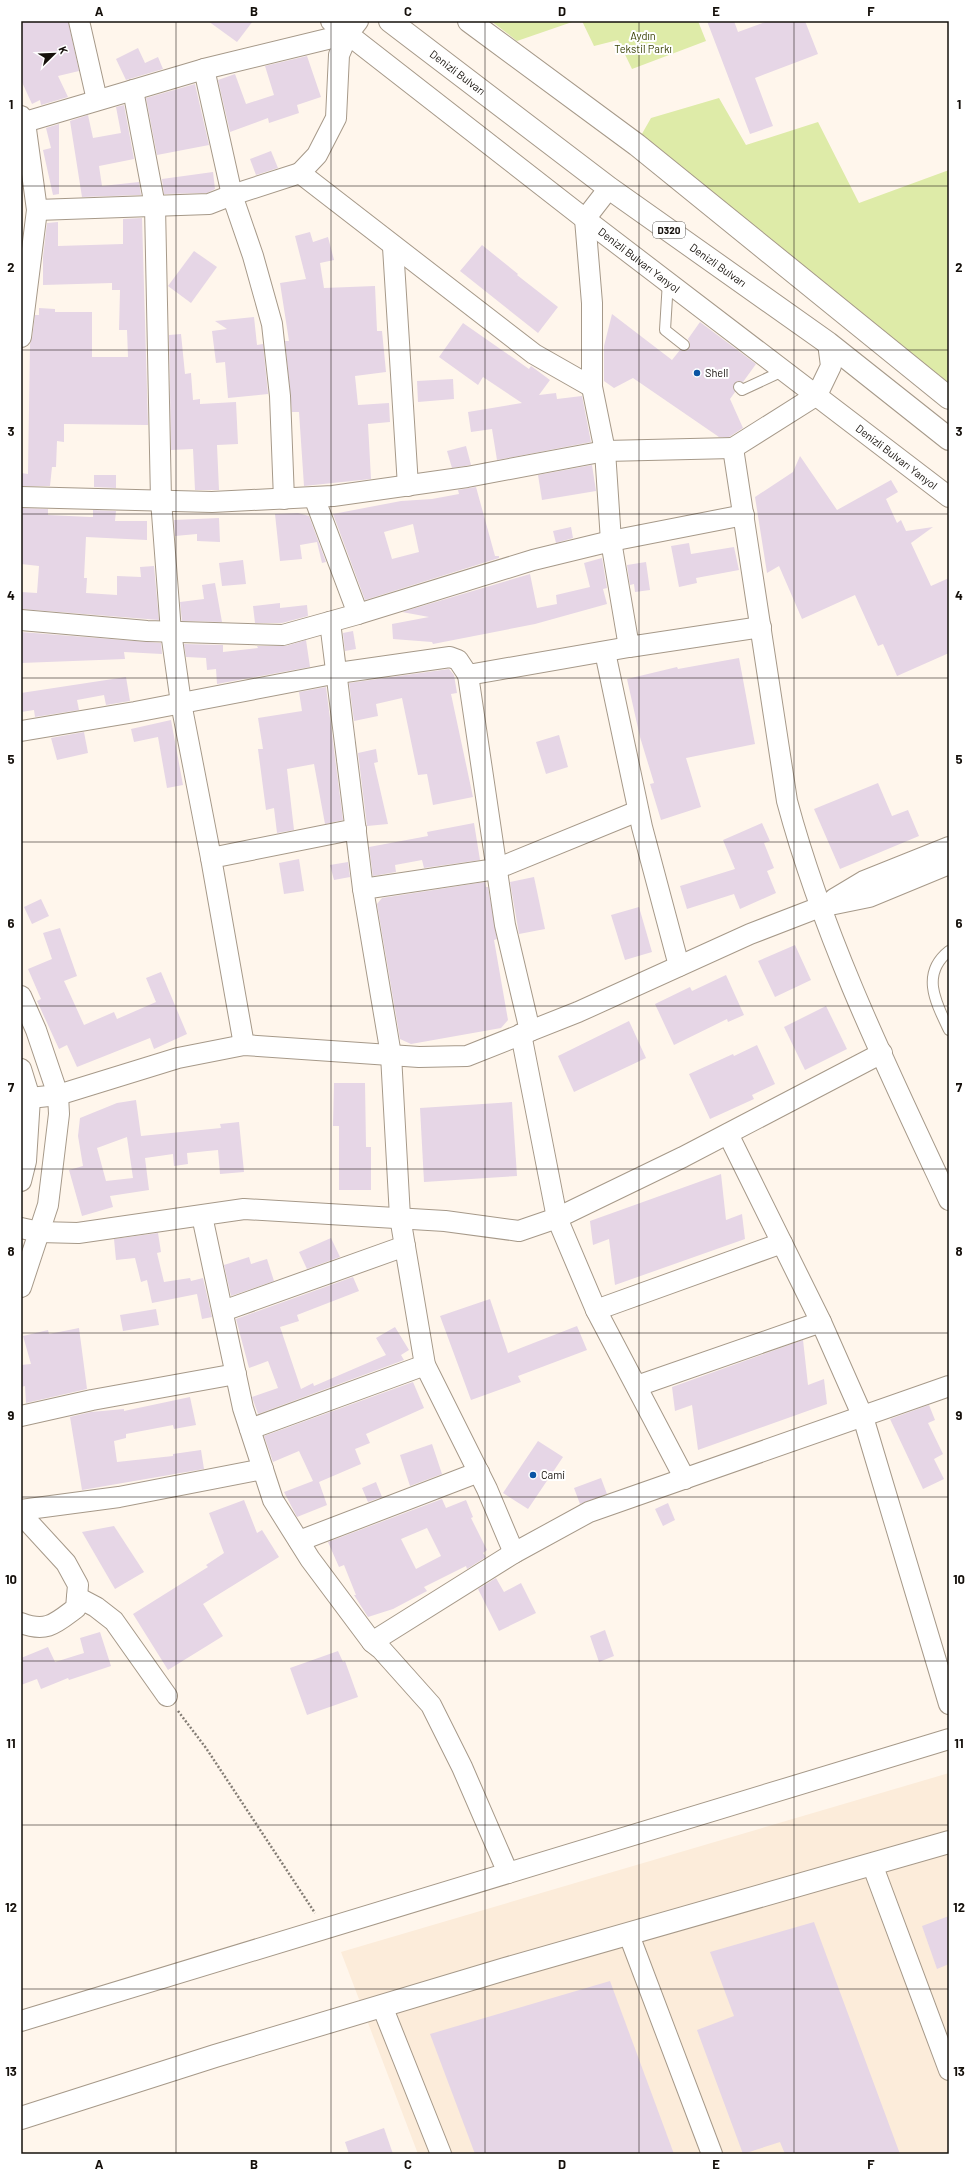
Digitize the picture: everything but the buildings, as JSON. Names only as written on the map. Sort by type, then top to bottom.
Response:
[{"type":"main road","name":"Denizli Bulvarı","points":[[390,21],[609,188],[828,344],[949,439]]},
{"type":"main road","points":[[469,21],[637,145],[949,398]]},
{"type":"main road","points":[[21,2118],[382,2006],[949,1842]]},
{"type":"street","points":[[79,21],[97,100]]},
{"type":"street","name":"Denizli Bulvarı Yanyol","points":[[331,21],[353,28],[585,219],[785,370],[949,497]]},
{"type":"street","points":[[21,337],[37,210],[23,119],[97,100],[353,28]]},
{"type":"street","points":[[37,210],[209,204],[300,173],[317,155],[336,118],[339,55],[353,28]]},
{"type":"street","points":[[204,69],[232,195],[253,256],[272,324],[280,396],[284,499]]},
{"type":"street","points":[[133,90],[155,206],[161,500],[171,632],[181,703],[211,858],[244,1045]]},
{"type":"street","points":[[300,173],[393,247],[534,354],[592,387]]},
{"type":"street","points":[[609,188],[585,219],[592,303],[592,387],[605,451],[611,541],[629,647]]},
{"type":"street","points":[[393,247],[408,486]]},
{"type":"street","points":[[21,497],[212,502],[314,497],[408,486],[467,477],[605,451],[734,448],[817,396],[831,366],[828,344]]},
{"type":"street","points":[[734,448],[787,800],[802,855],[844,969],[949,1200]]},
{"type":"street","points":[[314,497],[358,614]]},
{"type":"street","points":[[21,620],[171,632],[283,635],[358,614],[533,560],[611,541],[744,515]]},
{"type":"street","points":[[330,622],[338,673],[364,889],[391,1055],[400,1217],[425,1365],[479,1472],[514,1553]]},
{"type":"street","points":[[468,675],[629,647],[761,627]]},
{"type":"street","points":[[605,652],[638,811],[679,966]]},
{"type":"street","points":[[21,731],[181,703],[338,673],[450,657],[458,660],[468,675],[496,869],[526,1033],[557,1218],[596,1310],[684,1479]]},
{"type":"street","points":[[364,889],[496,869],[638,811]]},
{"type":"street","points":[[211,858],[356,829]]},
{"type":"street","points":[[30,1098],[58,1095],[178,1058],[244,1045],[419,1057],[467,1056],[526,1033],[750,934],[820,907],[864,881],[949,847]]},
{"type":"street","points":[[820,907],[869,897],[949,864]]},
{"type":"street","points":[[21,996],[36,1030],[58,1095],[60,1114],[48,1205],[30,1230],[21,1287]]},
{"type":"street","points":[[30,1230],[78,1233],[244,1209],[400,1217],[445,1221],[519,1231],[557,1218],[728,1134],[882,1053]]},
{"type":"street","points":[[21,1069],[30,1098],[26,1161],[21,1181]]},
{"type":"street","points":[[728,1134],[821,1322],[863,1417],[949,1704]]},
{"type":"street","points":[[202,1216],[236,1374],[250,1429],[273,1500],[299,1541],[372,1642],[381,1649],[431,1705],[462,1768],[508,1873]]},
{"type":"street","points":[[596,1310],[782,1243]]},
{"type":"street","points":[[223,1311],[405,1246]]},
{"type":"street","points":[[636,1386],[821,1322]]},
{"type":"street","points":[[250,1429],[425,1365]]},
{"type":"street","points":[[21,1416],[92,1400],[236,1374]]},
{"type":"street","points":[[372,1642],[514,1553],[589,1512],[949,1386]]},
{"type":"street","points":[[21,1510],[119,1497],[263,1468]]},
{"type":"street","points":[[299,1541],[479,1472]]},
{"type":"street","points":[[21,1514],[66,1563],[78,1586],[76,1608],[54,1625],[21,1636]]},
{"type":"street","points":[[77,1597],[96,1607],[114,1621],[167,1696]]},
{"type":"street","points":[[21,1623],[42,1628]]},
{"type":"street","points":[[21,2021],[949,1739]]},
{"type":"street","points":[[872,1864],[949,2070]]},
{"type":"street","points":[[629,1935],[712,2154]]},
{"type":"street","points":[[382,2006],[441,2154]]},
{"type":"lane","points":[[668,281],[665,330],[684,345]]},
{"type":"lane","points":[[739,387],[742,390],[785,370]]},
{"type":"lane","points":[[949,951],[939,959],[934,973],[933,996],[949,1030]]},
{"type":"path","points":[[167,1696],[210,1755],[299,1888],[324,1929]]},
{"type":"shaded area","points":[[949,1773],[949,2154],[418,2154],[341,1952]]},
{"type":"green space","points":[[491,21],[575,21],[517,41]]},
{"type":"green space","name":"Aydın Tekstil Parkı","points":[[582,21],[698,21],[706,41],[632,69],[618,40],[594,46]]},
{"type":"green space","points":[[719,98],[746,145],[818,122],[859,203],[949,170],[949,388],[639,139],[651,118]]},
{"type":"place","name":"Shell","points":[[697,373]]},
{"type":"place","name":"Cami","points":[[533,1475]]}]
